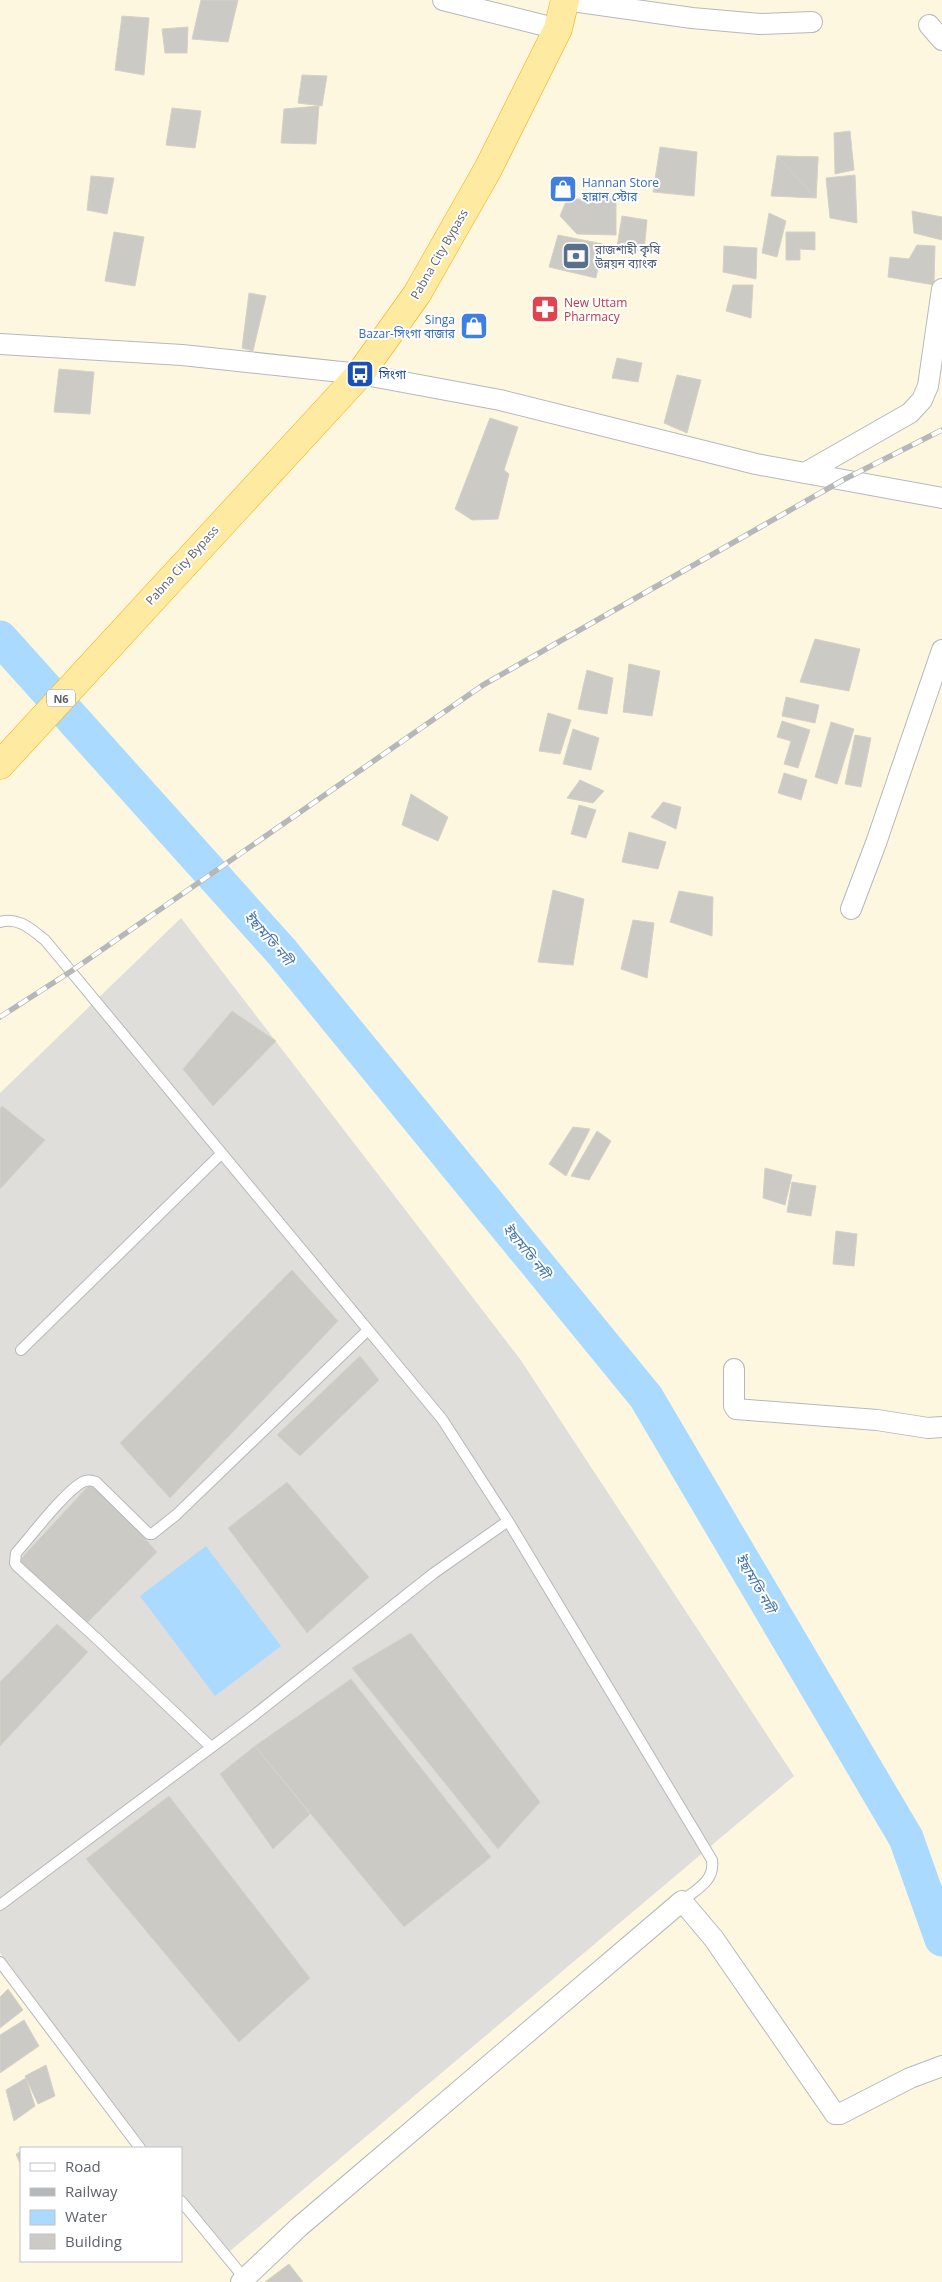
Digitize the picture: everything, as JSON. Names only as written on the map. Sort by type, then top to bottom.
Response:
[{"type":"highway","name":"Pabna City Bypass","points":[[0,765],[360,374],[417,294],[488,169],[558,29],[565,0]]},
{"type":"street","points":[[443,0],[558,29]]},
{"type":"street","points":[[565,0],[731,22],[760,24],[812,22]]},
{"type":"street","points":[[929,25],[942,40]]},
{"type":"street","points":[[806,473],[910,413],[922,400],[928,386],[942,289]]},
{"type":"street","points":[[0,344],[182,355],[360,374],[500,400],[756,464],[942,498]]},
{"type":"street","points":[[851,909],[942,650]]},
{"type":"street","points":[[734,1369],[734,1406],[736,1409],[877,1420],[928,1428],[942,1427]]},
{"type":"street","points":[[243,2281],[299,2227],[682,1901],[714,1939],[835,2114],[840,2114],[910,2078],[942,2066]]},
{"type":"lane","points":[[0,922],[8,920],[25,924],[45,940],[442,1419],[508,1521],[712,1860],[713,1870],[710,1879],[682,1901]]},
{"type":"lane","points":[[21,1350],[222,1154]]},
{"type":"lane","points":[[211,1747],[95,1637],[20,1570],[15,1563],[16,1553],[69,1494],[82,1482],[88,1481],[96,1482],[141,1527],[149,1534],[152,1534],[176,1515],[368,1330]]},
{"type":"lane","points":[[0,1904],[211,1747],[434,1573],[508,1521]]},
{"type":"lane","points":[[0,1962],[139,2147]]},
{"type":"lane","points":[[182,2202],[243,2281]]},
{"type":"shaded area","points":[[0,0],[942,0],[942,2282],[0,2282]]},
{"type":"shaded area","points":[[181,918],[520,1359],[794,1776],[223,2257],[182,2202],[182,2147],[142,2147],[0,1953],[0,1093]]},
{"type":"water","points":[[206,1546],[281,1646],[215,1696],[140,1596]]},
{"type":"building","points":[[201,0],[238,0],[228,42],[192,39]]},
{"type":"building","points":[[122,16],[149,18],[144,75],[115,70]]},
{"type":"building","points":[[188,27],[187,53],[165,53],[162,29]]},
{"type":"building","points":[[302,75],[327,76],[322,106],[298,103]]},
{"type":"building","points":[[319,106],[316,144],[281,143],[284,109]]},
{"type":"building","points":[[172,108],[201,111],[195,148],[166,145]]},
{"type":"building","points":[[850,131],[854,170],[835,174],[834,133]]},
{"type":"building","points":[[660,147],[697,152],[694,196],[653,192]]},
{"type":"building","points":[[777,156],[818,157],[816,198],[771,196]]},
{"type":"building","points":[[777,156],[818,157],[816,198]]},
{"type":"building","points":[[855,175],[857,223],[830,218],[826,178]]},
{"type":"building","points":[[91,176],[114,178],[107,214],[87,210]]},
{"type":"building","points":[[567,199],[616,199],[616,235],[577,234],[560,216]]},
{"type":"building","points":[[912,211],[942,217],[942,240],[914,233]]},
{"type":"building","points":[[769,213],[786,221],[777,257],[762,253]]},
{"type":"building","points":[[622,216],[647,220],[644,252],[617,247]]},
{"type":"building","points":[[114,232],[144,237],[135,286],[105,281]]},
{"type":"building","points":[[786,232],[815,232],[815,250],[800,249],[800,260],[786,260]]},
{"type":"building","name":"রাজশাহী কৃষি উন্নয়ন ব্যাংক","points":[[558,235],[603,244],[596,278],[549,267]]},
{"type":"building","points":[[917,245],[935,246],[934,285],[888,277],[890,257],[909,259]]},
{"type":"building","points":[[724,246],[757,248],[756,279],[723,272]]},
{"type":"building","points":[[733,285],[753,285],[751,318],[726,311]]},
{"type":"building","points":[[249,293],[266,296],[253,351],[242,348]]},
{"type":"building","points":[[617,358],[642,363],[638,382],[612,378]]},
{"type":"building","points":[[59,369],[94,372],[90,414],[54,412]]},
{"type":"building","points":[[677,375],[701,380],[687,433],[664,423]]},
{"type":"building","points":[[490,418],[518,427],[504,470],[509,474],[498,519],[472,520],[455,509]]},
{"type":"building","points":[[815,639],[860,649],[849,691],[800,682]]},
{"type":"building","points":[[629,664],[660,671],[652,716],[623,712]]},
{"type":"building","points":[[587,670],[613,678],[607,714],[578,709]]},
{"type":"building","points":[[786,697],[819,705],[815,723],[782,716]]},
{"type":"building","points":[[548,713],[571,720],[560,754],[539,751]]},
{"type":"building","points":[[782,721],[810,730],[798,768],[784,764],[791,741],[777,737]]},
{"type":"building","points":[[831,722],[854,729],[837,784],[815,777]]},
{"type":"building","points":[[573,729],[599,738],[591,770],[563,764]]},
{"type":"building","points":[[855,735],[871,738],[861,787],[845,784]]},
{"type":"building","points":[[784,773],[807,780],[801,800],[778,793]]},
{"type":"building","points":[[580,780],[604,791],[593,803],[567,798]]},
{"type":"building","points":[[411,794],[448,817],[438,841],[402,825]]},
{"type":"building","points":[[663,802],[681,807],[676,829],[651,817]]},
{"type":"building","points":[[579,805],[596,810],[586,838],[571,834]]},
{"type":"building","points":[[629,832],[666,842],[658,869],[622,862]]},
{"type":"building","points":[[553,890],[584,899],[573,965],[538,962]]},
{"type":"building","points":[[679,891],[713,897],[712,936],[670,922]]},
{"type":"building","points":[[633,920],[654,923],[647,978],[621,969]]},
{"type":"building","points":[[232,1011],[276,1041],[213,1106],[183,1069]]},
{"type":"building","points":[[2,1106],[45,1140],[0,1189],[0,1109]]},
{"type":"building","points":[[573,1127],[590,1129],[566,1176],[549,1164]]},
{"type":"building","points":[[597,1131],[611,1141],[589,1180],[571,1176]]},
{"type":"building","points":[[765,1168],[792,1175],[785,1205],[763,1198]]},
{"type":"building","points":[[792,1182],[816,1186],[811,1216],[787,1212]]},
{"type":"building","points":[[836,1231],[857,1234],[854,1266],[833,1264]]},
{"type":"building","points":[[292,1270],[338,1321],[170,1498],[120,1443]]},
{"type":"building","points":[[360,1356],[379,1380],[300,1456],[277,1435]]},
{"type":"building","points":[[93,1481],[157,1552],[84,1626],[17,1563]]},
{"type":"building","points":[[287,1482],[369,1577],[307,1633],[228,1528]]},
{"type":"building","points":[[57,1624],[88,1652],[0,1746],[0,1682]]},
{"type":"building","points":[[411,1633],[540,1802],[498,1849],[352,1668]]},
{"type":"building","points":[[351,1679],[491,1857],[404,1927],[255,1746]]},
{"type":"building","points":[[255,1746],[310,1814],[273,1849],[220,1774]]},
{"type":"building","points":[[169,1796],[310,1978],[239,2042],[86,1859]]},
{"type":"building","points":[[8,1989],[23,2010],[0,2028],[0,1997]]},
{"type":"building","points":[[24,2020],[39,2046],[0,2073],[0,2035]]},
{"type":"building","points":[[46,2065],[55,2096],[38,2104],[25,2076]]},
{"type":"building","points":[[26,2078],[35,2106],[14,2121],[6,2090]]},
{"type":"building","points":[[20,2152],[20,2164],[16,2154]]},
{"type":"building","points":[[289,2264],[303,2282],[265,2282]]},
{"type":"waterway","name":"ইছামতি নদী","points":[[0,638],[282,952],[646,1397],[906,1838],[942,1939]]},
{"type":"railway","points":[[0,1017],[70,972],[483,685],[843,480],[942,430]]},
{"type":"place","name":"Hannan Store হান্নান স্টোর","points":[[563,189]]},
{"type":"place","name":"রাজশাহী কৃষি উন্নয়ন ব্যাংক","points":[[576,256]]},
{"type":"place","name":"New Uttam Pharmacy","points":[[545,309]]},
{"type":"place","name":"Singa Bazar-সিংগা বাজার","points":[[474,326]]},
{"type":"place","name":"সিংগা","points":[[360,374]]}]
